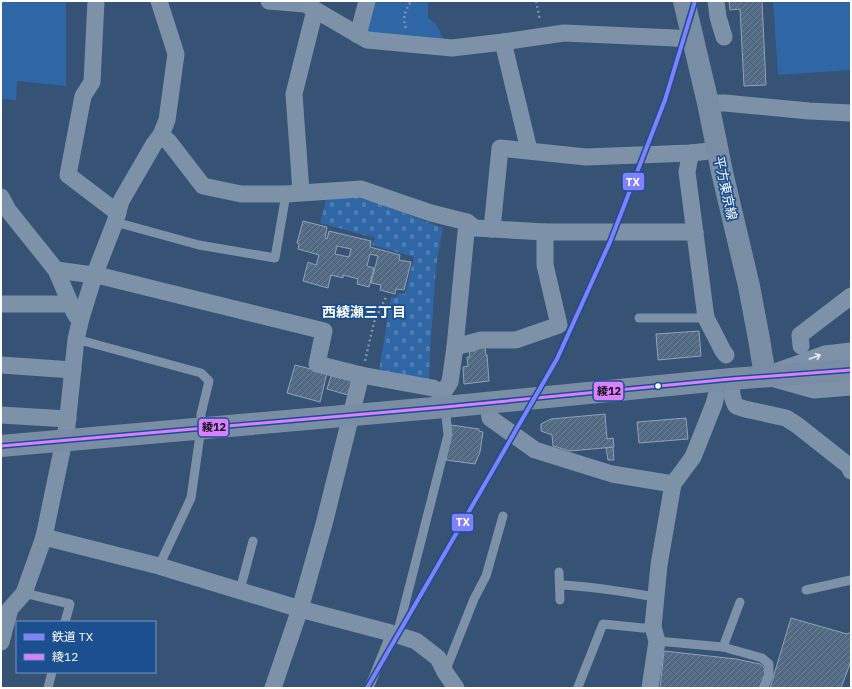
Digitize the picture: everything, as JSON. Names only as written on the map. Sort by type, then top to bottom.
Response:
[{"type":"main road","name":"平方東京線","points":[[684,1],[748,286],[765,376]]},
{"type":"main road","points":[[1,446],[352,415],[444,400],[488,403],[850,369]]},
{"type":"street","points":[[96,1],[92,82],[83,96],[68,175],[116,217]]},
{"type":"street","points":[[1,642],[6,609],[24,593],[44,537],[68,419],[76,339],[94,276],[121,201],[154,144],[161,135],[167,120],[176,54],[159,1]]},
{"type":"street","points":[[269,1],[305,4],[367,40],[452,48],[564,33],[693,40]]},
{"type":"street","points":[[358,35],[367,1]]},
{"type":"street","points":[[716,1],[718,17],[724,38]]},
{"type":"street","points":[[293,193],[294,94],[315,10]]},
{"type":"street","points":[[504,42],[529,150]]},
{"type":"street","points":[[708,103],[851,113]]},
{"type":"street","points":[[161,135],[169,142],[203,186],[241,194],[361,189],[431,213],[467,222],[475,228],[545,232],[695,232]]},
{"type":"street","points":[[492,229],[500,148],[586,157],[691,153],[718,150]]},
{"type":"street","points":[[691,153],[688,161],[687,172],[706,318],[726,355]]},
{"type":"street","points":[[3,207],[56,270],[77,317],[81,318]]},
{"type":"street","points":[[56,270],[101,276],[324,330],[317,364],[362,375],[433,388],[444,400],[450,382],[455,347],[467,222]]},
{"type":"street","points":[[455,347],[481,340],[516,340],[559,325],[545,265],[545,232]]},
{"type":"street","points":[[802,346],[800,335],[851,296]]},
{"type":"street","points":[[1,304],[70,303]]},
{"type":"street","points":[[1,365],[73,370]]},
{"type":"street","points":[[273,688],[300,609],[324,524],[362,375]]},
{"type":"street","points":[[731,379],[732,395],[736,406],[745,410],[786,418],[850,467]]},
{"type":"street","points":[[650,688],[659,566],[673,484],[693,457],[716,396]]},
{"type":"street","points":[[488,403],[490,418],[535,450],[612,474],[673,484]]},
{"type":"street","points":[[1,415],[68,419]]},
{"type":"street","points":[[44,537],[159,566],[300,609],[416,641],[438,658],[445,672],[456,688]]},
{"type":"street","points":[[438,688],[445,672]]},
{"type":"lane","points":[[116,217],[199,245],[275,258],[293,193]]},
{"type":"lane","points":[[639,318],[706,318]]},
{"type":"lane","points":[[76,339],[201,373],[209,381],[201,414],[191,498],[159,566]]},
{"type":"lane","points":[[369,688],[394,634],[448,435],[444,400]]},
{"type":"lane","points":[[445,672],[474,599],[486,576],[503,516]]},
{"type":"lane","points":[[240,590],[253,542]]},
{"type":"lane","points":[[559,572],[560,600]]},
{"type":"lane","points":[[806,590],[851,580]]},
{"type":"lane","points":[[560,585],[612,590],[656,597]]},
{"type":"lane","points":[[24,593],[70,604],[65,621]]},
{"type":"lane","points":[[723,647],[740,602]]},
{"type":"lane","points":[[578,687],[603,624],[643,628],[655,634],[723,647],[762,658],[769,664],[769,674],[764,688]]},
{"type":"lane","points":[[48,688],[52,673]]},
{"type":"path","points":[[411,1],[403,20],[412,44]]},
{"type":"path","points":[[362,375],[374,322],[386,297]]},
{"type":"green space","points":[[1,1],[66,1],[66,86],[17,81],[16,100],[1,99]]},
{"type":"green space","points":[[369,1],[428,1],[428,18],[436,24],[446,44],[360,34]]},
{"type":"green space","points":[[773,1],[851,1],[851,70],[778,75]]},
{"type":"green space","points":[[327,197],[356,197],[381,204],[443,228],[436,267],[429,382],[379,371],[391,297],[396,298],[398,293],[405,294],[414,257],[372,245],[375,238],[320,223]]},
{"type":"building","points":[[729,1],[762,1],[766,85],[744,86],[740,9],[730,10]]},
{"type":"building","points":[[303,221],[327,227],[325,238],[327,239],[329,231],[371,241],[370,247],[400,255],[399,260],[411,262],[404,290],[396,289],[395,294],[380,290],[381,285],[371,283],[378,256],[370,254],[367,266],[374,268],[369,287],[357,284],[358,279],[343,275],[343,278],[331,275],[328,288],[303,281],[308,262],[316,265],[319,255],[298,249],[299,244],[297,243]],"holes":[[[337,246],[351,249],[349,257],[335,254]]]},
{"type":"building","points":[[699,331],[701,356],[658,360],[656,334]]},
{"type":"building","points":[[485,347],[489,381],[464,384],[463,367],[468,366],[467,357],[470,357],[469,351],[475,351],[475,348]]},
{"type":"building","points":[[295,365],[327,373],[320,402],[287,393]]},
{"type":"building","points":[[331,376],[352,381],[348,395],[327,389]]},
{"type":"building","points":[[605,414],[607,439],[613,438],[614,447],[570,451],[553,446],[552,435],[541,431],[541,424],[551,419]]},
{"type":"building","points":[[686,418],[688,439],[639,443],[637,422]]},
{"type":"building","points":[[451,425],[479,429],[479,431],[483,432],[480,452],[475,464],[446,460]]},
{"type":"building","points":[[613,447],[614,460],[608,460],[606,448]]},
{"type":"building","points":[[791,618],[847,634],[851,632],[851,661],[841,688],[770,688]]},
{"type":"building","points":[[664,651],[736,659],[760,664],[764,667],[765,675],[759,688],[660,688]]},
{"type":"rail line","name":"TX","points":[[367,688],[557,359],[610,242],[665,100],[695,1]]},
{"type":"transit line","name":"綾12","points":[[1,446],[445,407],[731,379],[851,370]]},
{"type":"district","name":"西綾瀬三丁目","points":[[364,312]]}]
